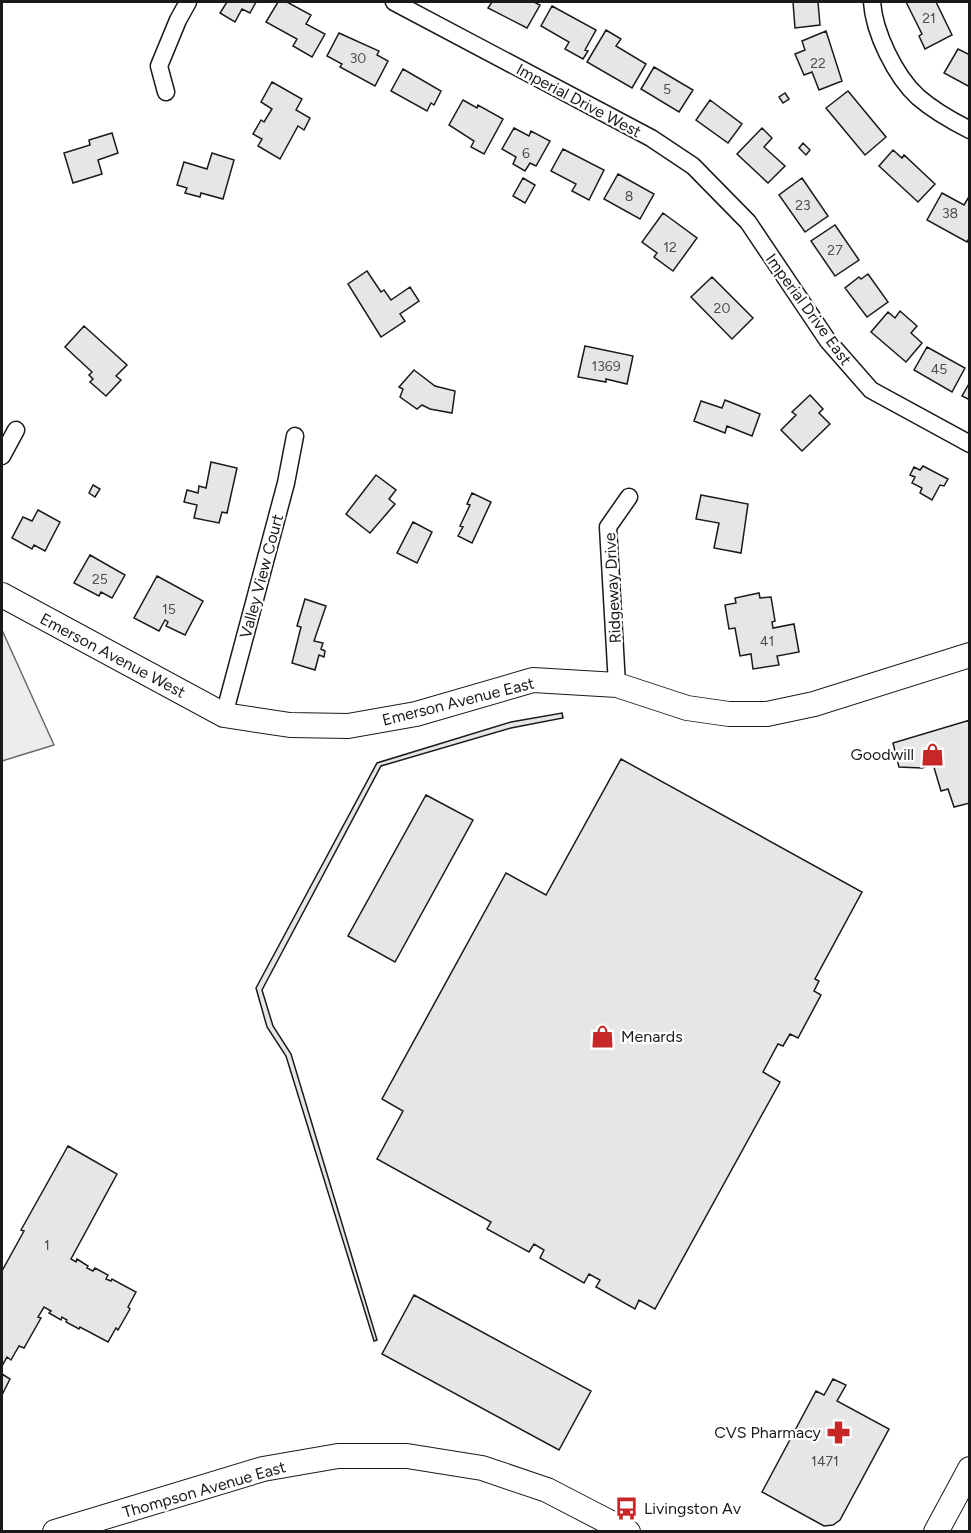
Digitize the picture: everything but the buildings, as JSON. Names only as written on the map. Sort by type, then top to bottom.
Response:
[{"type":"street","points":[[166,92],[159,66],[188,2]]},
{"type":"street","name":"Imperial Drive West","points":[[394,2],[651,138],[693,166],[748,222]]},
{"type":"street","points":[[872,2],[873,18],[890,60],[918,96],[952,121],[969,130]]},
{"type":"street","name":"Imperial Drive East","points":[[748,222],[828,341],[871,390],[969,444]]},
{"type":"street","points":[[2,456],[16,430]]},
{"type":"street","name":"Valley View Court","points":[[224,715],[286,483],[295,436]]},
{"type":"street","name":"Ridgeway Drive","points":[[617,685],[608,527],[629,497]]},
{"type":"street","name":"Emerson Avenue West","points":[[2,595],[224,715]]},
{"type":"street","name":"Emerson Avenue East","points":[[224,715],[290,725],[348,726],[416,714],[533,680],[617,685],[687,708],[729,714],[767,714],[814,704],[969,655]]},
{"type":"street","name":"Thompson Avenue East","points":[[54,1532],[263,1469],[338,1456],[407,1456],[482,1468],[547,1490],[619,1529]]},
{"type":"street","points":[[936,1532],[969,1469]]},
{"type":"shaded area","points":[[2,630],[54,745],[2,761]]},
{"type":"place","name":"Goodwill","points":[[932,754]]},
{"type":"place","name":"Menards","points":[[603,1036]]},
{"type":"place","name":"CVS Pharmacy","points":[[839,1432]]},
{"type":"place","name":"Livingston Av","points":[[626,1508]]}]
